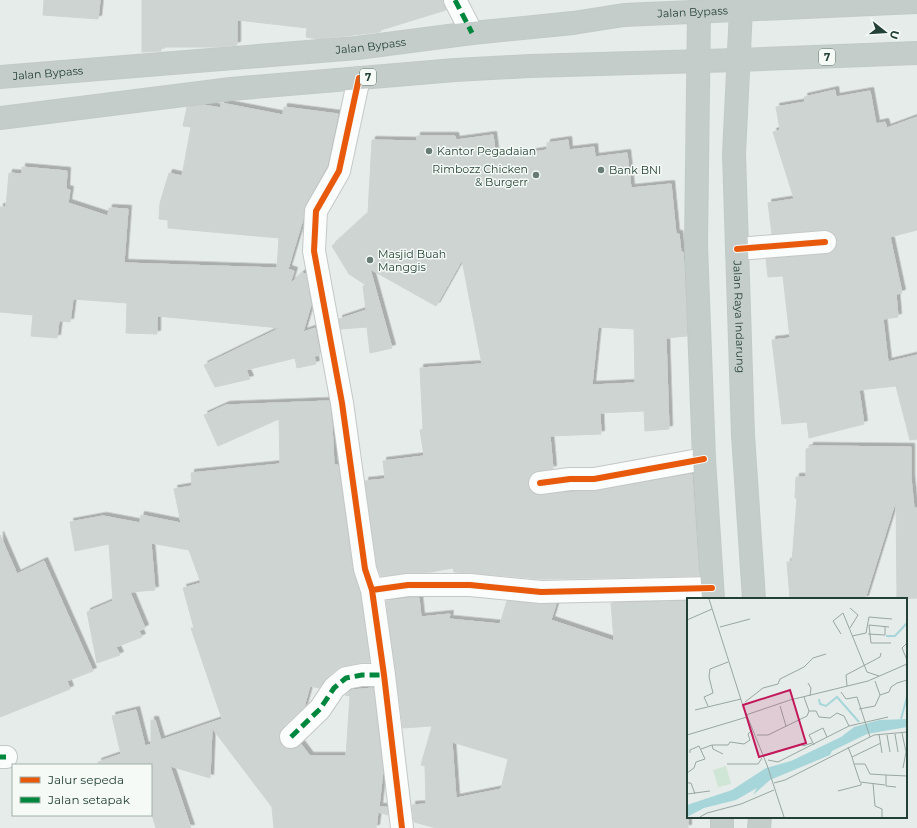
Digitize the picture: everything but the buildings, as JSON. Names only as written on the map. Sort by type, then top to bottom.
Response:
[{"type":"highway","name":"Jalan Bypass","points":[[0,77],[357,48],[480,32],[573,23],[624,15],[917,2]]},
{"type":"highway","name":"Jalan Raya Indarung","points":[[741,10],[734,154],[743,435],[754,598]]},
{"type":"highway","points":[[699,12],[696,245],[704,459],[713,593]]},
{"type":"highway","name":"7","points":[[0,118],[231,89],[455,70],[530,66],[917,53]]},
{"type":"highway","points":[[759,828],[760,818]]},
{"type":"street","points":[[455,0],[480,32]]},
{"type":"street","points":[[359,78],[339,171],[316,211],[314,251],[342,403],[365,569],[372,590],[384,675],[402,828]]},
{"type":"street","points":[[737,250],[826,242]]},
{"type":"street","points":[[540,483],[570,479],[594,479],[704,459]]},
{"type":"street","points":[[372,590],[408,585],[470,585],[541,592],[713,593]]},
{"type":"street","points":[[291,737],[320,709],[334,688],[346,678],[384,675]]},
{"type":"marked path","points":[[455,0],[472,33]]},
{"type":"marked path","points":[[291,737],[320,709],[334,688],[346,678],[362,675],[384,675]]},
{"type":"marked path","points":[[0,757],[6,757]]},
{"type":"cycle path","points":[[359,78],[339,171],[316,211],[314,251],[342,403],[365,569],[372,590],[384,675],[402,828]]},
{"type":"cycle path","points":[[737,249],[825,242]]},
{"type":"cycle path","points":[[540,483],[570,479],[594,479],[704,459]]},
{"type":"cycle path","points":[[372,590],[408,585],[470,585],[541,592],[712,588]]},
{"type":"place","name":"Kantor Pegadaian","points":[[429,151]]},
{"type":"place","name":"Bank BNI","points":[[601,170]]},
{"type":"place","name":"Rimbozz Chicken & Burgerr","points":[[536,175]]},
{"type":"place","name":"Masjid Buah Manggis","points":[[370,260]]}]
